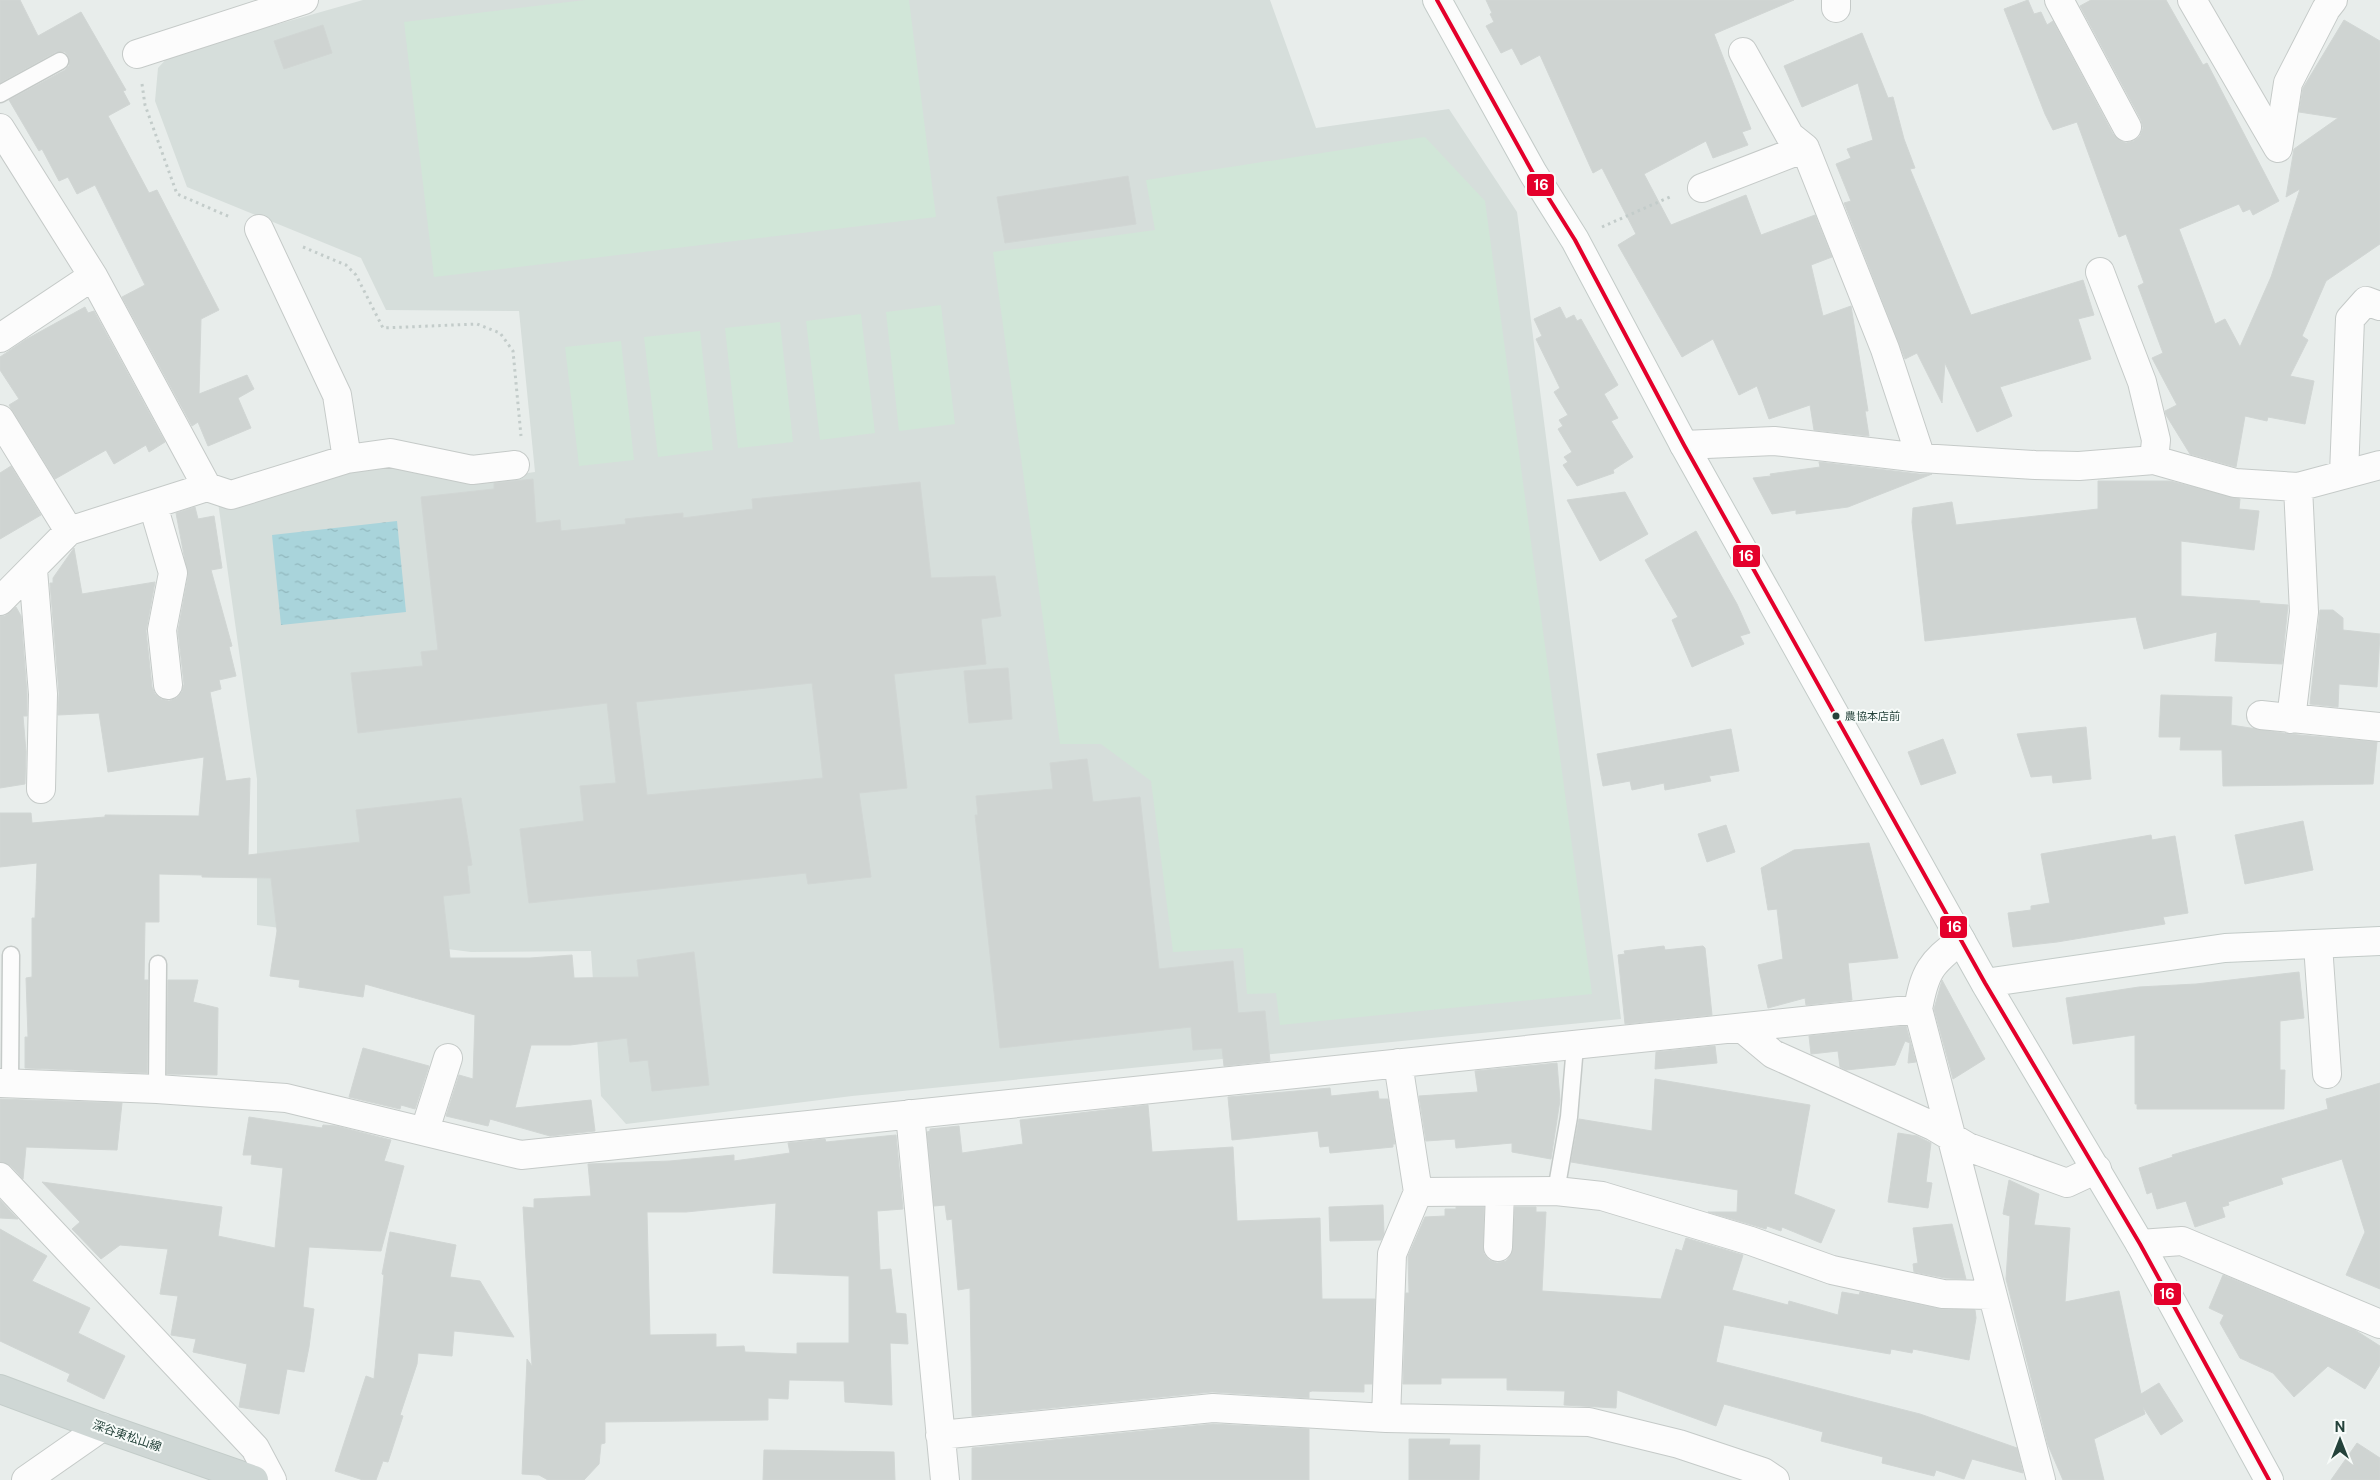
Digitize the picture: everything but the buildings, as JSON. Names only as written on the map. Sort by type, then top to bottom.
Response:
[{"type":"main road","name":"深谷東松山線","points":[[0,1389],[254,1480]]},
{"type":"street","points":[[137,54],[304,0]]},
{"type":"street","points":[[1436,0],[1533,173],[1575,240],[1684,445],[1985,984],[2140,1244],[2269,1480]]},
{"type":"street","points":[[2059,0],[2127,127]]},
{"type":"street","points":[[2192,0],[2278,148],[2288,83],[2326,9],[2333,0]]},
{"type":"street","points":[[1743,52],[1790,136],[1805,148],[1885,349],[1921,458]]},
{"type":"street","points":[[0,128],[93,276],[207,487]]},
{"type":"street","points":[[1702,188],[1805,148]]},
{"type":"street","points":[[259,228],[337,394],[347,459]]},
{"type":"street","points":[[2100,272],[2142,382],[2156,440],[2154,460]]},
{"type":"street","points":[[0,338],[93,276]]},
{"type":"street","points":[[2344,474],[2350,319],[2366,301],[2380,306]]},
{"type":"street","points":[[0,419],[69,531]]},
{"type":"street","points":[[1684,445],[1774,441],[1921,458],[2079,466],[2154,460],[2235,483],[2298,487],[2380,465]]},
{"type":"street","points":[[0,601],[33,570],[69,531],[207,487],[231,495],[347,459],[390,453],[472,470],[515,465]]},
{"type":"street","points":[[2291,719],[2304,612],[2298,487]]},
{"type":"street","points":[[153,505],[172,573],[162,630],[168,685]]},
{"type":"street","points":[[33,570],[43,694],[41,789]]},
{"type":"street","points":[[2262,715],[2380,727]]},
{"type":"street","points":[[1961,940],[1938,958],[1924,979],[1918,1010],[2041,1480]]},
{"type":"street","points":[[1985,984],[2225,948],[2380,941]]},
{"type":"street","points":[[2318,944],[2327,1074]]},
{"type":"street","points":[[5,1083],[156,1089],[286,1098],[425,1130],[521,1155],[1398,1062],[1575,1046],[1918,1010]]},
{"type":"street","points":[[1743,1029],[1773,1054],[1933,1126],[1968,1147],[2068,1183],[2097,1169]]},
{"type":"street","points":[[425,1130],[448,1058]]},
{"type":"street","points":[[1386,1418],[1392,1254],[1418,1192],[1398,1062]]},
{"type":"street","points":[[910,1114],[945,1480]]},
{"type":"street","points":[[0,1177],[255,1448],[272,1480]]},
{"type":"street","points":[[1418,1192],[1556,1191],[1602,1196],[1751,1241],[1832,1270],[1943,1294],[1992,1295]]},
{"type":"street","points":[[1498,1247],[1500,1192]]},
{"type":"street","points":[[2140,1244],[2182,1241],[2380,1324]]},
{"type":"street","points":[[940,1435],[1213,1408],[1386,1418],[1589,1422],[1680,1444],[1763,1472],[1775,1480]]},
{"type":"street","points":[[26,1480],[102,1427]]},
{"type":"lane","points":[[0,94],[60,61]]},
{"type":"lane","points":[[5,1083],[11,955]]},
{"type":"lane","points":[[156,1089],[158,964]]},
{"type":"lane","points":[[1556,1191],[1569,1117],[1575,1046]]},
{"type":"path","points":[[1575,240],[1692,186],[1702,188]]},
{"type":"path","points":[[477,324],[500,333],[513,351],[522,449],[515,465]]},
{"type":"shaded area","points":[[363,0],[1270,0],[1316,128],[1449,109],[1517,212],[1621,1019],[852,1096],[626,1124],[601,1096],[591,951],[471,952],[257,925],[257,779],[218,502],[385,465],[465,482],[535,472],[519,311],[386,310],[361,258],[187,187],[155,101],[158,68],[170,55]]},
{"type":"green space","points":[[585,0],[909,0],[936,217],[434,277],[404,22]]},
{"type":"green space","points":[[1425,137],[1485,201],[1592,994],[1280,1025],[1276,993],[1247,994],[1243,948],[1173,952],[1151,781],[1101,744],[1060,744],[993,252],[1155,230],[1146,180]]},
{"type":"green space","points":[[941,305],[955,424],[899,431],[886,312]]},
{"type":"green space","points":[[861,314],[875,433],[820,440],[806,321]]},
{"type":"green space","points":[[780,322],[793,442],[738,448],[725,328]]},
{"type":"green space","points":[[700,331],[713,450],[658,457],[644,337]]},
{"type":"green space","points":[[621,341],[634,460],[579,466],[565,347]]},
{"type":"water","points":[[397,521],[406,612],[281,625],[272,535]]},
{"type":"transit line","name":"16","points":[[1437,0],[1533,173],[1575,240],[1684,445],[1985,983],[2140,1244],[2269,1480]]},
{"type":"place","name":"農協本店前","points":[[1836,716]]}]
